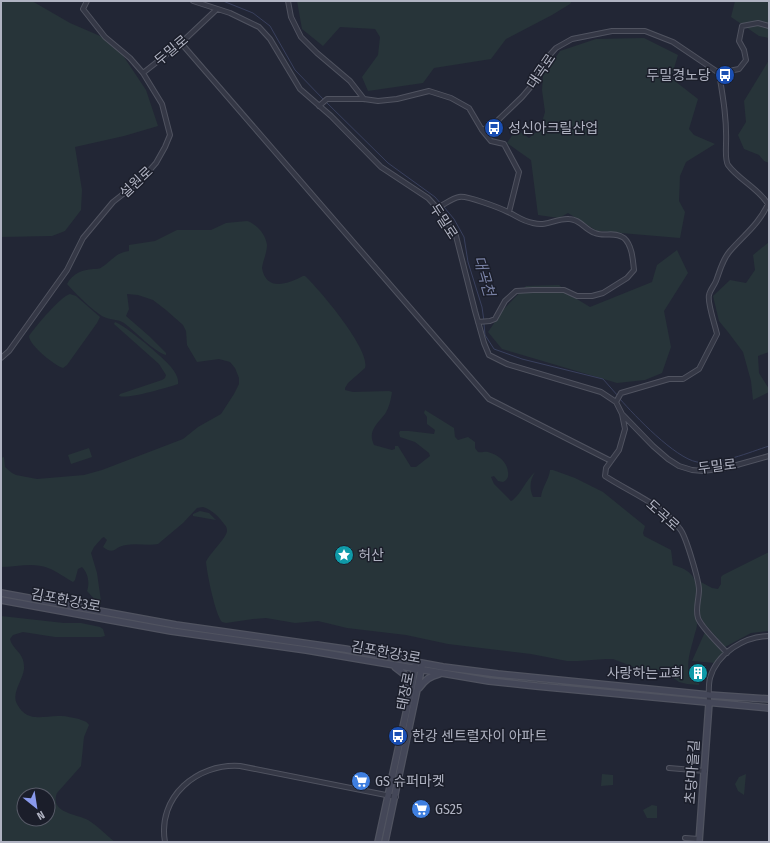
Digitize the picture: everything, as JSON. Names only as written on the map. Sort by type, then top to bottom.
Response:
[{"type":"street","name":"설원로","points":[[1,358],[9,351],[67,270],[83,238],[113,202],[141,180],[156,163],[170,135],[162,104],[143,73],[130,58],[105,37],[93,23],[83,9],[87,1]]},
{"type":"street","name":"두밀로","points":[[193,1],[230,14],[259,27],[270,39],[300,89],[381,166],[428,198],[439,208],[456,236],[480,322],[484,343],[489,355],[507,364],[601,392],[616,401],[622,414],[639,432],[668,459],[679,466],[692,470],[703,471],[726,468],[769,456]]},
{"type":"street","points":[[288,1],[291,17],[301,37],[317,53],[350,81],[364,99]]},
{"type":"street","name":"두밀로","points":[[143,73],[182,42],[217,9]]},
{"type":"street","points":[[616,401],[621,393],[669,379],[683,379],[699,369],[717,334],[708,296],[723,261],[730,251],[743,239],[763,215],[768,204],[762,195],[742,179],[727,164],[725,153],[724,106],[719,73],[739,69],[746,60],[744,50],[739,40],[742,26],[758,23],[769,26]]},
{"type":"street","name":"대곡로","points":[[482,130],[493,125],[522,97],[534,83],[546,58],[556,48],[572,39],[612,31],[645,31],[673,42],[719,73]]},
{"type":"street","points":[[182,42],[489,399],[611,461],[619,450],[625,430],[622,414]]},
{"type":"street","points":[[319,106],[327,99],[364,99],[378,101],[429,91],[451,98],[469,108],[482,130],[491,141],[504,144],[519,172],[509,212]]},
{"type":"street","points":[[439,208],[459,196],[475,199],[509,212],[515,217],[536,224],[547,224],[570,218],[576,220],[594,233],[621,236],[629,245],[634,270],[628,278],[603,293],[592,296],[577,296],[564,290],[516,291],[505,301],[495,319],[480,322]]},
{"type":"street","name":"도곡로","points":[[611,461],[606,468],[605,476],[646,499],[667,515],[681,529],[688,545],[696,574],[698,586],[698,620],[727,653]]},
{"type":"street","name":"김포한강3로","points":[[1,593],[176,625],[338,648],[416,662],[528,678],[709,696],[769,699]]},
{"type":"street","name":"김포한강3로","points":[[1,600],[171,631],[299,649],[442,674],[536,686],[769,708]]},
{"type":"street","points":[[709,703],[710,681],[712,674],[727,653],[746,640],[769,636]]},
{"type":"street","points":[[378,842],[416,662]]},
{"type":"street","name":"태장로","points":[[385,842],[396,797],[423,663]]},
{"type":"street","points":[[393,665],[404,674],[411,690]]},
{"type":"street","points":[[418,690],[430,677],[442,674]]},
{"type":"street","name":"초당마을길","points":[[699,841],[709,703]]},
{"type":"street","points":[[165,842],[165,820],[176,794],[192,779],[203,772],[214,768],[240,766],[396,797]]},
{"type":"street","points":[[669,768],[705,771]]},
{"type":"street","points":[[685,838],[699,841]]},
{"type":"shaded area","points":[[1,1],[32,1],[70,23],[114,42],[146,90],[158,126],[124,136],[75,147],[82,190],[81,210],[65,231],[52,236],[1,237]]},
{"type":"shaded area","points":[[297,1],[572,1],[570,4],[552,15],[506,39],[491,59],[434,68],[423,83],[368,91],[362,77],[378,55],[380,37],[375,29],[340,27],[323,46],[302,29]]},
{"type":"shaded area","points":[[735,1],[769,1],[769,38],[759,36],[731,17]]},
{"type":"shaded area","points":[[644,38],[678,55],[671,78],[698,99],[689,129],[694,135],[715,144],[686,162],[680,176],[679,201],[685,212],[680,238],[597,231],[568,213],[559,218],[538,215],[531,160],[507,143],[516,129],[529,138],[540,129],[545,112],[542,90],[543,76],[560,51],[596,39]]},
{"type":"shaded area","points":[[769,60],[769,163],[764,161],[759,155],[744,149],[738,135],[746,122],[744,101]]},
{"type":"shaded area","points":[[251,222],[257,227],[263,234],[266,241],[267,248],[262,268],[264,276],[273,283],[278,284],[291,282],[305,276],[332,306],[352,334],[365,359],[365,368],[348,383],[345,390],[353,392],[392,392],[390,403],[385,414],[374,428],[372,440],[374,445],[392,450],[395,449],[395,446],[398,446],[411,467],[416,467],[430,456],[429,453],[415,442],[400,437],[399,433],[400,431],[409,431],[434,434],[435,430],[427,424],[427,417],[424,413],[425,410],[454,428],[455,437],[458,440],[468,437],[475,442],[475,448],[478,452],[492,453],[504,462],[508,472],[507,479],[503,482],[498,481],[494,476],[491,477],[494,484],[511,501],[516,497],[535,472],[531,481],[531,490],[533,497],[541,497],[550,470],[553,470],[575,478],[603,492],[645,526],[643,533],[644,536],[671,550],[673,565],[689,572],[695,582],[695,612],[697,625],[688,666],[690,676],[699,679],[699,685],[679,682],[664,671],[634,667],[613,659],[567,661],[531,654],[448,644],[406,635],[347,628],[318,621],[295,623],[266,618],[226,623],[222,622],[219,618],[214,602],[206,562],[225,537],[227,529],[215,514],[203,507],[197,508],[183,523],[158,544],[126,545],[110,551],[103,547],[107,540],[104,537],[102,538],[91,553],[97,573],[101,604],[99,604],[87,591],[88,578],[82,567],[78,569],[73,582],[55,571],[42,566],[31,565],[1,567],[1,458],[4,457],[5,467],[12,473],[37,479],[84,475],[102,470],[183,439],[198,427],[221,414],[239,384],[239,378],[235,368],[230,362],[219,359],[197,362],[187,345],[186,331],[183,325],[153,300],[138,295],[127,294],[129,309],[126,316],[149,336],[166,353],[166,355],[150,346],[124,323],[104,317],[95,311],[67,284],[69,280],[82,271],[101,268],[117,255],[129,251],[129,245],[155,241],[177,230],[211,230],[226,223]]},
{"type":"shaded area","points":[[769,242],[769,352],[758,356],[759,373],[769,389],[769,392],[753,400],[751,381],[743,352],[719,321],[713,296],[730,280],[746,283],[755,270],[753,255]]},
{"type":"shaded area","points":[[677,250],[688,273],[664,311],[671,347],[662,373],[645,380],[617,383],[502,349],[488,332],[503,310],[526,286],[559,285],[572,296],[590,307],[652,282],[657,265]]},
{"type":"shaded area","points":[[70,294],[76,296],[100,317],[67,365],[63,368],[54,363],[37,349],[30,340],[29,336],[42,319],[61,300]]},
{"type":"shaded area","points":[[115,322],[135,335],[167,363],[176,375],[178,384],[137,395],[124,397],[119,396],[120,394],[162,380],[166,375],[159,364],[114,324]]},
{"type":"shaded area","points":[[89,448],[92,457],[71,464],[68,455]]},
{"type":"shaded area","points":[[200,511],[209,513],[216,520],[193,516],[193,514]]},
{"type":"shaded area","points":[[769,552],[769,631],[751,633],[725,647],[704,623],[700,616],[699,581],[712,588],[718,589],[721,584],[721,577],[723,575]]},
{"type":"shaded area","points":[[1,616],[64,623],[81,623],[103,629],[105,636],[101,637],[55,637],[23,632],[13,635],[10,639],[21,655],[24,663],[23,673],[15,695],[17,704],[21,710],[26,714],[36,717],[66,716],[79,719],[89,725],[84,737],[81,766],[57,793],[57,805],[65,812],[88,820],[115,842],[1,842]]},
{"type":"shaded area","points":[[705,632],[723,651],[724,654],[715,663],[692,661]]},
{"type":"shaded area","points":[[602,774],[613,775],[613,785],[601,786]]},
{"type":"shaded area","points":[[746,774],[744,795],[738,791],[735,784],[739,777]]},
{"type":"shaded area","points":[[652,805],[657,806],[657,818],[647,818],[643,810]]},
{"type":"waterway","name":"대곡천","points":[[223,1],[253,13],[270,26],[295,70],[324,100]]},
{"type":"waterway","name":"대곡천","points":[[326,102],[388,163],[435,197],[442,205]]},
{"type":"waterway","name":"대곡천","points":[[444,207],[454,219],[464,237],[468,262],[482,307],[484,321]]},
{"type":"waterway","name":"대곡천","points":[[484,324],[485,335],[494,349],[522,359],[603,379],[618,396]]},
{"type":"waterway","name":"대곡천","points":[[620,399],[667,445],[688,459],[697,462],[705,463],[724,460],[769,446]]},
{"type":"place","name":"두밀경노당","points":[[725,75]]},
{"type":"place","name":"성신아크릴산업","points":[[494,128]]},
{"type":"place","name":"허산","points":[[344,555]]},
{"type":"place","name":"사랑하는교회","points":[[698,673]]},
{"type":"place","name":"한강 센트럴자이 아파트","points":[[398,736]]},
{"type":"place","name":"GS 슈퍼마켓","points":[[361,781]]},
{"type":"place","name":"GS25","points":[[421,809]]}]
